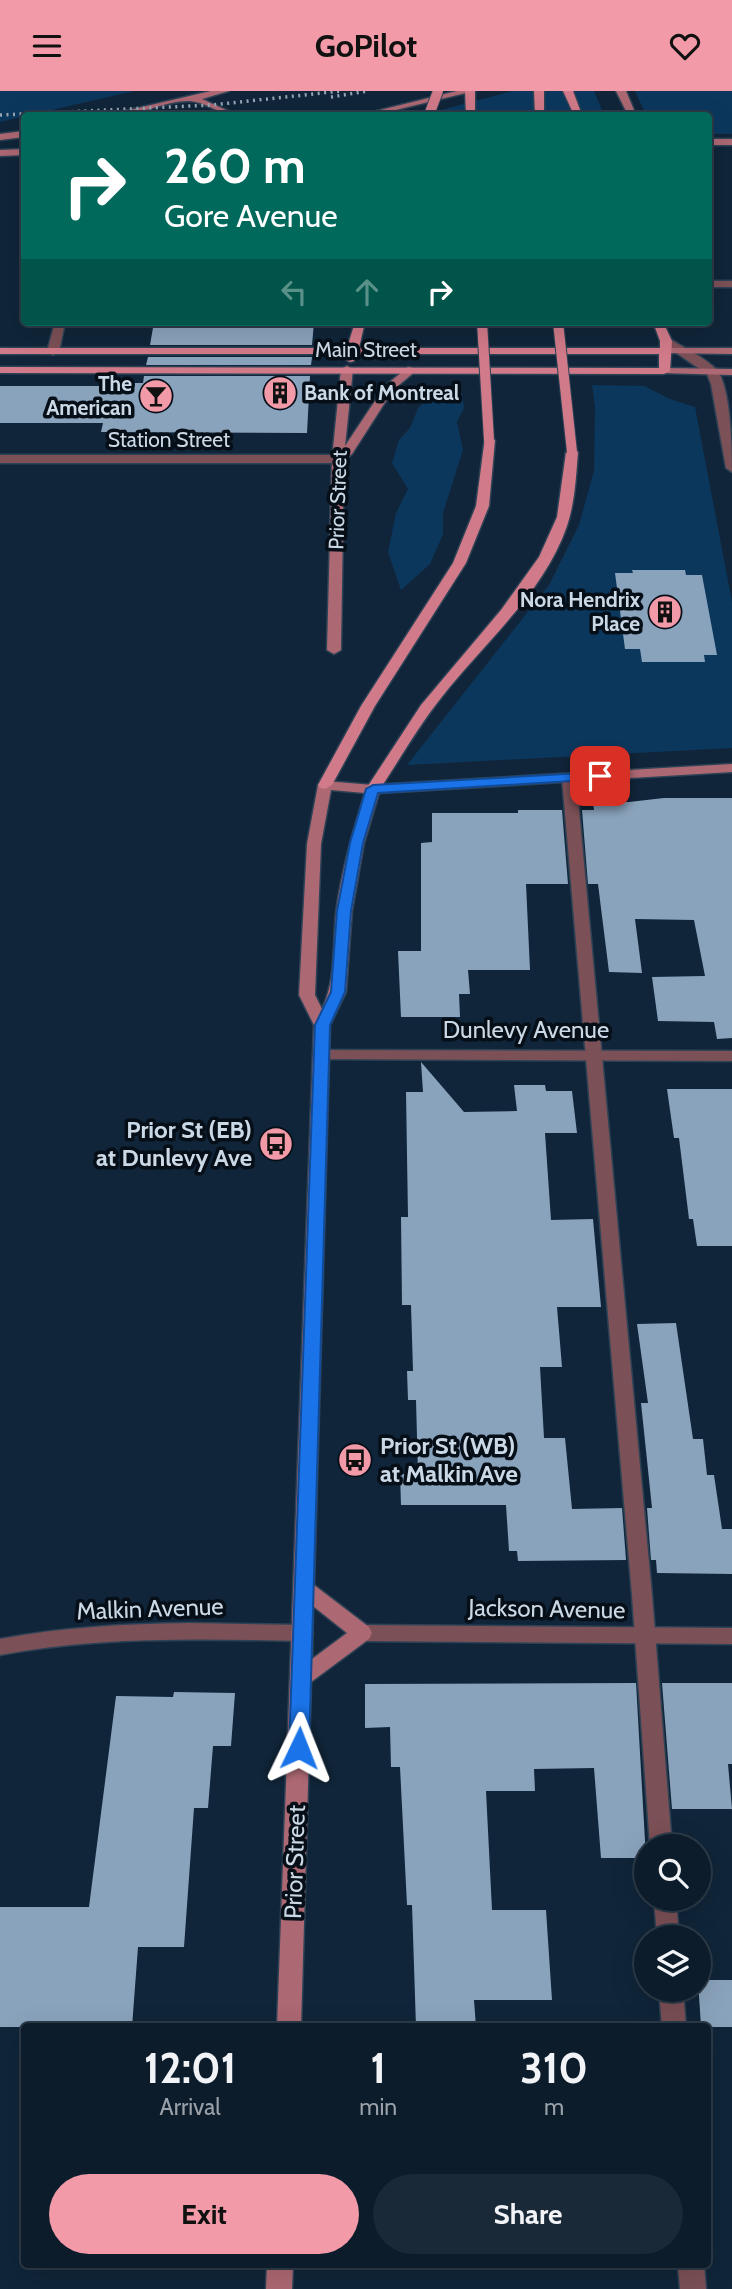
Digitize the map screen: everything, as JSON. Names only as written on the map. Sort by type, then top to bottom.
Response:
[{"type":"main road","points":[[127,112],[224,91]]},
{"type":"main road","points":[[430,112],[438,91]]},
{"type":"main road","points":[[378,112],[469,91],[471,112]]},
{"type":"main road","points":[[539,91],[540,112]]},
{"type":"main road","points":[[568,91],[577,112]]},
{"type":"main road","points":[[621,91],[631,112]]},
{"type":"main road","points":[[191,98],[226,112]]},
{"type":"main road","points":[[0,137],[21,134]]},
{"type":"main road","points":[[712,142],[732,142]]},
{"type":"main road","points":[[0,153],[21,152]]},
{"type":"main road","name":"Prior Street","points":[[334,650],[338,459],[347,369],[359,326]]},
{"type":"main road","points":[[482,326],[489,440],[487,482],[481,513],[449,583],[374,696],[325,785],[373,789],[732,768]]},
{"type":"main road","points":[[373,789],[411,727],[512,605],[538,568],[557,534],[568,495],[572,452],[558,326]]},
{"type":"main road","points":[[659,326],[665,343],[664,371]]},
{"type":"main road","name":"Main Street","points":[[0,351],[352,351],[665,343],[681,351],[732,351]]},
{"type":"main road","points":[[338,459],[348,451],[389,388],[412,369]]},
{"type":"main road","name":"Main Street","points":[[0,370],[412,369],[732,372]]},
{"type":"main road","name":"Prior Street","points":[[322,1025],[307,995],[314,844],[325,785]]},
{"type":"main road","name":"Prior Street","points":[[289,2023],[322,1025],[338,992],[344,911],[357,843],[373,789]]},
{"type":"main road","points":[[301,1678],[362,1633],[304,1588]]},
{"type":"main road","points":[[279,2289],[280,2268]]},
{"type":"street","points":[[712,284],[732,284]]},
{"type":"street","points":[[53,352],[59,326]]},
{"type":"street","points":[[681,351],[712,372],[717,384],[732,468]]},
{"type":"street","name":"Station Street","points":[[0,459],[338,459]]},
{"type":"street","points":[[569,778],[660,1834]]},
{"type":"street","name":"Dunlevy Avenue","points":[[321,1055],[732,1056]]},
{"type":"street","name":"Malkin Avenue","points":[[0,1647],[74,1637],[132,1633],[303,1633]]},
{"type":"street","name":"Jackson Avenue","points":[[362,1633],[732,1636]]},
{"type":"street","points":[[672,2002],[674,2023]]},
{"type":"street","points":[[691,2268],[693,2289]]},
{"type":"shaded area","points":[[0,91],[134,91],[43,112],[21,112],[21,117],[0,122]]},
{"type":"shaded area","points":[[513,91],[594,91],[603,112],[433,112]]},
{"type":"shaded area","points":[[635,91],[732,91],[732,134],[712,134],[712,112],[645,112]]},
{"type":"shaded area","points":[[592,385],[644,386],[670,399],[695,407],[732,602],[732,748],[407,765],[549,585],[579,525],[594,471],[595,407]]},
{"type":"shaded area","points":[[434,393],[462,393],[464,408],[457,422],[463,450],[443,513],[443,534],[430,564],[401,590],[388,552],[396,513],[408,489],[392,463],[399,440],[410,428],[418,408]]},
{"type":"building","points":[[153,326],[314,326],[312,345],[150,345]]},
{"type":"building","points":[[148,357],[312,357],[311,365],[146,365]]},
{"type":"building","points":[[144,376],[310,376],[307,433],[101,432],[103,423],[0,423],[0,386],[110,386],[111,383],[143,383]]},
{"type":"building","name":"Nora Hendrix Place","points":[[632,570],[685,570],[686,575],[702,575],[717,655],[704,655],[705,662],[642,662],[640,649],[625,649],[615,573],[633,573]]},
{"type":"building","points":[[732,798],[732,1038],[717,1039],[714,1022],[658,1021],[652,977],[705,976],[694,920],[635,919],[642,973],[609,972],[598,884],[588,884],[582,810],[594,810],[593,802]]},
{"type":"building","points":[[518,810],[562,810],[568,884],[526,884],[530,970],[468,970],[470,994],[459,994],[460,1017],[401,1017],[398,951],[421,951],[421,843],[432,842],[432,813],[518,813]]},
{"type":"building","points":[[421,1062],[464,1112],[517,1111],[514,1085],[545,1085],[546,1091],[572,1091],[577,1133],[545,1133],[551,1220],[593,1219],[601,1307],[557,1307],[562,1367],[540,1367],[544,1438],[565,1438],[572,1509],[622,1508],[626,1560],[518,1561],[517,1551],[509,1551],[506,1505],[401,1505],[400,1474],[418,1474],[416,1400],[408,1400],[407,1371],[413,1371],[411,1305],[402,1305],[401,1217],[408,1217],[406,1092],[423,1092]]},
{"type":"building","points":[[667,1089],[732,1089],[732,1246],[697,1246],[693,1219],[689,1219],[679,1138],[674,1138]]},
{"type":"building","points":[[676,1323],[693,1439],[703,1439],[707,1475],[714,1475],[722,1529],[732,1529],[732,1574],[657,1573],[656,1560],[651,1560],[647,1508],[652,1508],[641,1403],[648,1403],[637,1324]]},
{"type":"building","points":[[636,1683],[645,1834],[634,1834],[634,1858],[601,1858],[594,1768],[534,1769],[535,1791],[486,1791],[492,1910],[546,1910],[552,2000],[474,2000],[476,2023],[416,2023],[412,1905],[407,1905],[400,1767],[391,1767],[390,1727],[365,1728],[365,1684]]},
{"type":"building","points":[[662,1683],[732,1683],[732,1764],[728,1764],[732,1809],[672,1809]]},
{"type":"building","points":[[174,1692],[235,1693],[231,1746],[213,1746],[208,1808],[194,1808],[184,1947],[138,1947],[132,2023],[21,2023],[21,2027],[0,2027],[0,1907],[89,1907],[116,1696],[173,1697]]},
{"type":"building","points":[[711,1980],[732,1980],[732,2027],[711,2027],[711,2023],[701,2023],[699,2002],[711,2002]]},
{"type":"railway","points":[[64,112],[212,105],[341,91]]},
{"type":"railway","points":[[331,97],[368,91]]},
{"type":"railway","points":[[0,115],[21,114]]},
{"type":"place","name":"Bank of Montreal","points":[[280,393]]},
{"type":"place","name":"The American","points":[[156,396]]},
{"type":"place","name":"Nora Hendrix Place","points":[[665,612]]},
{"type":"place","name":"Prior St (EB) at Dunlevy Ave","points":[[276,1144]]},
{"type":"place","name":"Prior St (WB) at Malkin Ave","points":[[355,1460]]},
{"type":"route","points":[[299,1748],[322,1025],[338,992],[344,911],[357,843],[373,789],[600,776]]}]
